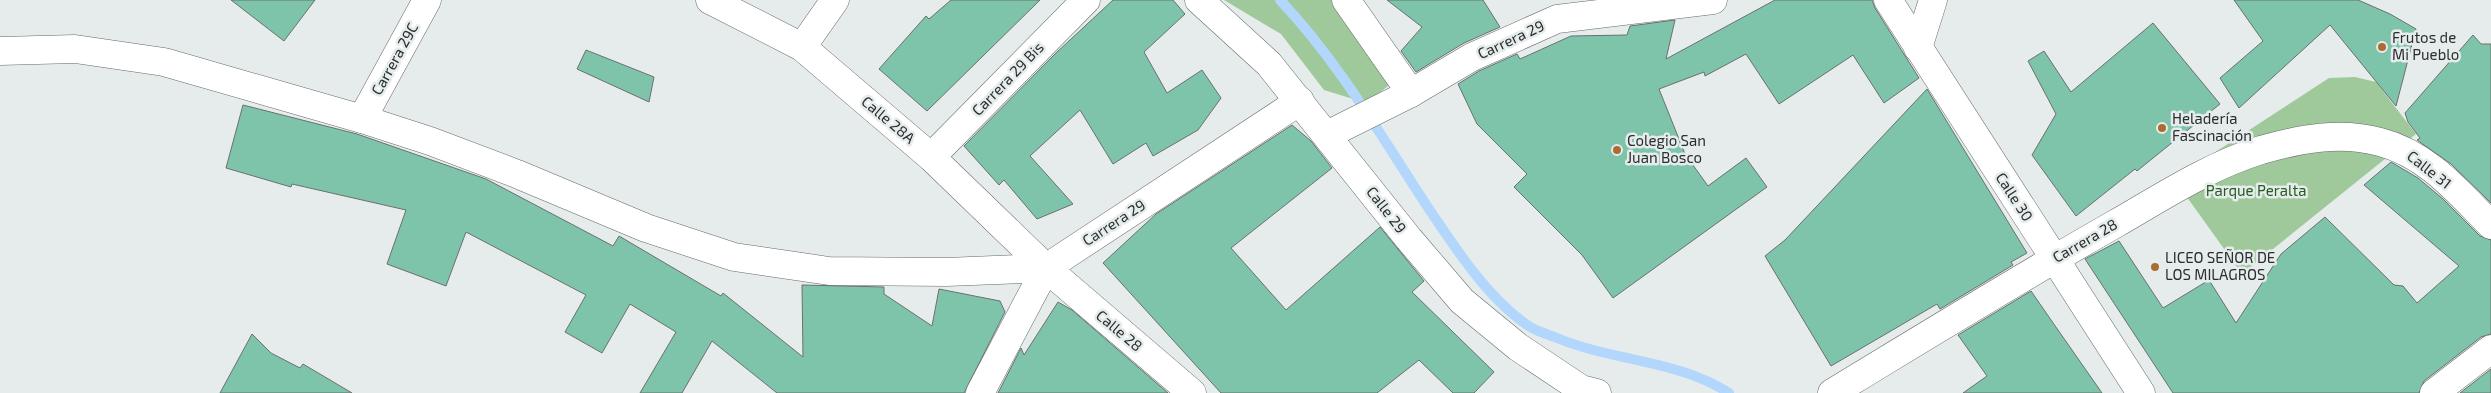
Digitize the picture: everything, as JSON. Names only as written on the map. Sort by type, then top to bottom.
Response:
[{"type":"street","name":"Carrera 29C","points":[[362,119],[427,0]]},
{"type":"street","name":"Calle 28A","points":[[710,0],[802,47],[931,157],[1046,268]]},
{"type":"street","points":[[802,47],[835,0]]},
{"type":"street","name":"Carrera 29 Bis","points":[[931,157],[1086,0]]},
{"type":"street","name":"Calle 29","points":[[1198,0],[1269,64],[1409,239],[1462,301],[1518,347],[1581,389],[1597,393]]},
{"type":"street","points":[[1346,0],[1405,95]]},
{"type":"street","name":"Carrera 29","points":[[1327,135],[1405,95],[1472,57],[1557,19],[1713,0]]},
{"type":"street","name":"Calle 30","points":[[1888,0],[2141,393]]},
{"type":"street","points":[[1918,48],[1931,6],[1954,0]]},
{"type":"street","points":[[3,46],[75,48],[164,62],[362,119],[517,174],[646,228],[734,257],[829,271],[946,272],[1046,268]]},
{"type":"street","name":"Carrera 29","points":[[980,393],[1046,268],[1300,101]]},
{"type":"street","name":"Carrera 28","points":[[1832,393],[2054,258],[2201,175],[2259,151],[2311,138],[2355,137]]},
{"type":"street","name":"Calle 31","points":[[2355,137],[2380,142],[2416,156],[2439,174],[2491,225]]},
{"type":"street","name":"Calle 28","points":[[1046,268],[1192,393]]},
{"type":"street","points":[[2434,393],[2491,349]]},
{"type":"green space","points":[[1224,0],[1340,0],[1379,43],[1368,56],[1392,83],[1366,103],[1324,90],[1281,34]]},
{"type":"green space","name":"Parque Peralta","points":[[2355,77],[2376,82],[2416,134],[2242,274],[2174,179],[2329,78]]},
{"type":"building","points":[[231,0],[315,0],[284,41]]},
{"type":"building","points":[[951,0],[1040,0],[927,111],[879,69],[926,16],[929,19]]},
{"type":"building","points":[[1113,0],[1173,0],[1185,14],[1144,52],[1167,93],[1202,70],[1221,98],[1198,130],[1153,156],[1146,143],[1113,164],[1080,110],[1030,156],[1073,204],[1037,219],[1004,180],[999,185],[964,146],[1056,53]]},
{"type":"building","points":[[1387,0],[1483,0],[1500,27],[1464,43],[1416,72],[1401,51],[1422,27]]},
{"type":"building","points":[[1775,0],[1872,0],[1875,8],[1919,78],[1884,103],[1853,55],[1779,104],[1746,54],[1705,76],[1704,72],[1659,89],[1685,154],[1708,186],[1746,158],[1767,187],[1613,298],[1582,255],[1514,187],[1527,174],[1477,124],[1458,84],[1479,71],[1517,54],[1520,59],[1571,36],[1627,35],[1630,26],[1675,20],[1666,59]]},
{"type":"building","points":[[2234,0],[2358,0],[2390,14],[2416,29],[2396,106],[2330,25],[2239,108],[2220,78],[2263,41]]},
{"type":"building","points":[[2153,23],[2220,104],[2137,171],[2135,169],[2076,216],[2032,155],[2056,114],[2028,61],[2044,51],[2071,92]]},
{"type":"building","points":[[2473,35],[2481,44],[2491,44],[2491,203],[2451,164],[2417,140],[2420,138],[2408,122],[2405,113]]},
{"type":"building","points":[[586,50],[654,77],[649,102],[577,69]]},
{"type":"building","points":[[1927,89],[2027,253],[2011,262],[2013,265],[1940,309],[1937,304],[1831,366],[1765,256],[1785,240]]},
{"type":"building","points":[[243,105],[357,134],[486,179],[613,246],[619,236],[721,296],[723,293],[803,357],[802,285],[884,287],[884,294],[932,326],[939,289],[1000,301],[1005,312],[964,393],[777,393],[712,341],[682,393],[640,393],[676,332],[630,304],[602,353],[565,332],[586,295],[466,232],[446,286],[387,264],[406,210],[292,184],[291,187],[226,168]]},
{"type":"building","points":[[1292,125],[1311,141],[1332,168],[1231,248],[1286,310],[1380,227],[1424,281],[1412,292],[1494,372],[1474,393],[1453,393],[1419,360],[1377,393],[1221,393],[1103,263],[1156,214]]},
{"type":"building","points":[[2391,162],[2418,178],[2443,199],[2480,236],[2491,240],[2491,334],[2481,337],[2424,381],[2419,393],[2173,393],[2085,259],[2119,241],[2163,308],[2209,280],[2236,323],[2281,254],[2325,217],[2394,285],[2403,286],[2417,303],[2459,266],[2364,185]]},
{"type":"building","points":[[2031,291],[2102,393],[1963,393],[1987,376],[1958,335]]},
{"type":"building","points":[[1058,302],[1072,310],[1168,393],[998,393],[1021,348],[1024,355]]},
{"type":"building","points":[[252,334],[271,353],[300,368],[303,364],[352,393],[220,393]]},
{"type":"building","points":[[2491,369],[2491,393],[2460,393]]},
{"type":"waterway","points":[[1280,0],[1322,49],[1341,75],[1462,257],[1502,304],[1532,328],[1578,346],[1667,367],[1709,382],[1729,393]]},
{"type":"place","name":"Frutos de Mi Pueblo","points":[[2382,47]]},
{"type":"place","name":"Heladería Fascinación","points":[[2162,128]]},
{"type":"place","name":"Colegio San Juan Bosco","points":[[1617,150]]},
{"type":"place","name":"LICEO SEÑOR DE LOS MILAGROS","points":[[2155,267]]}]
